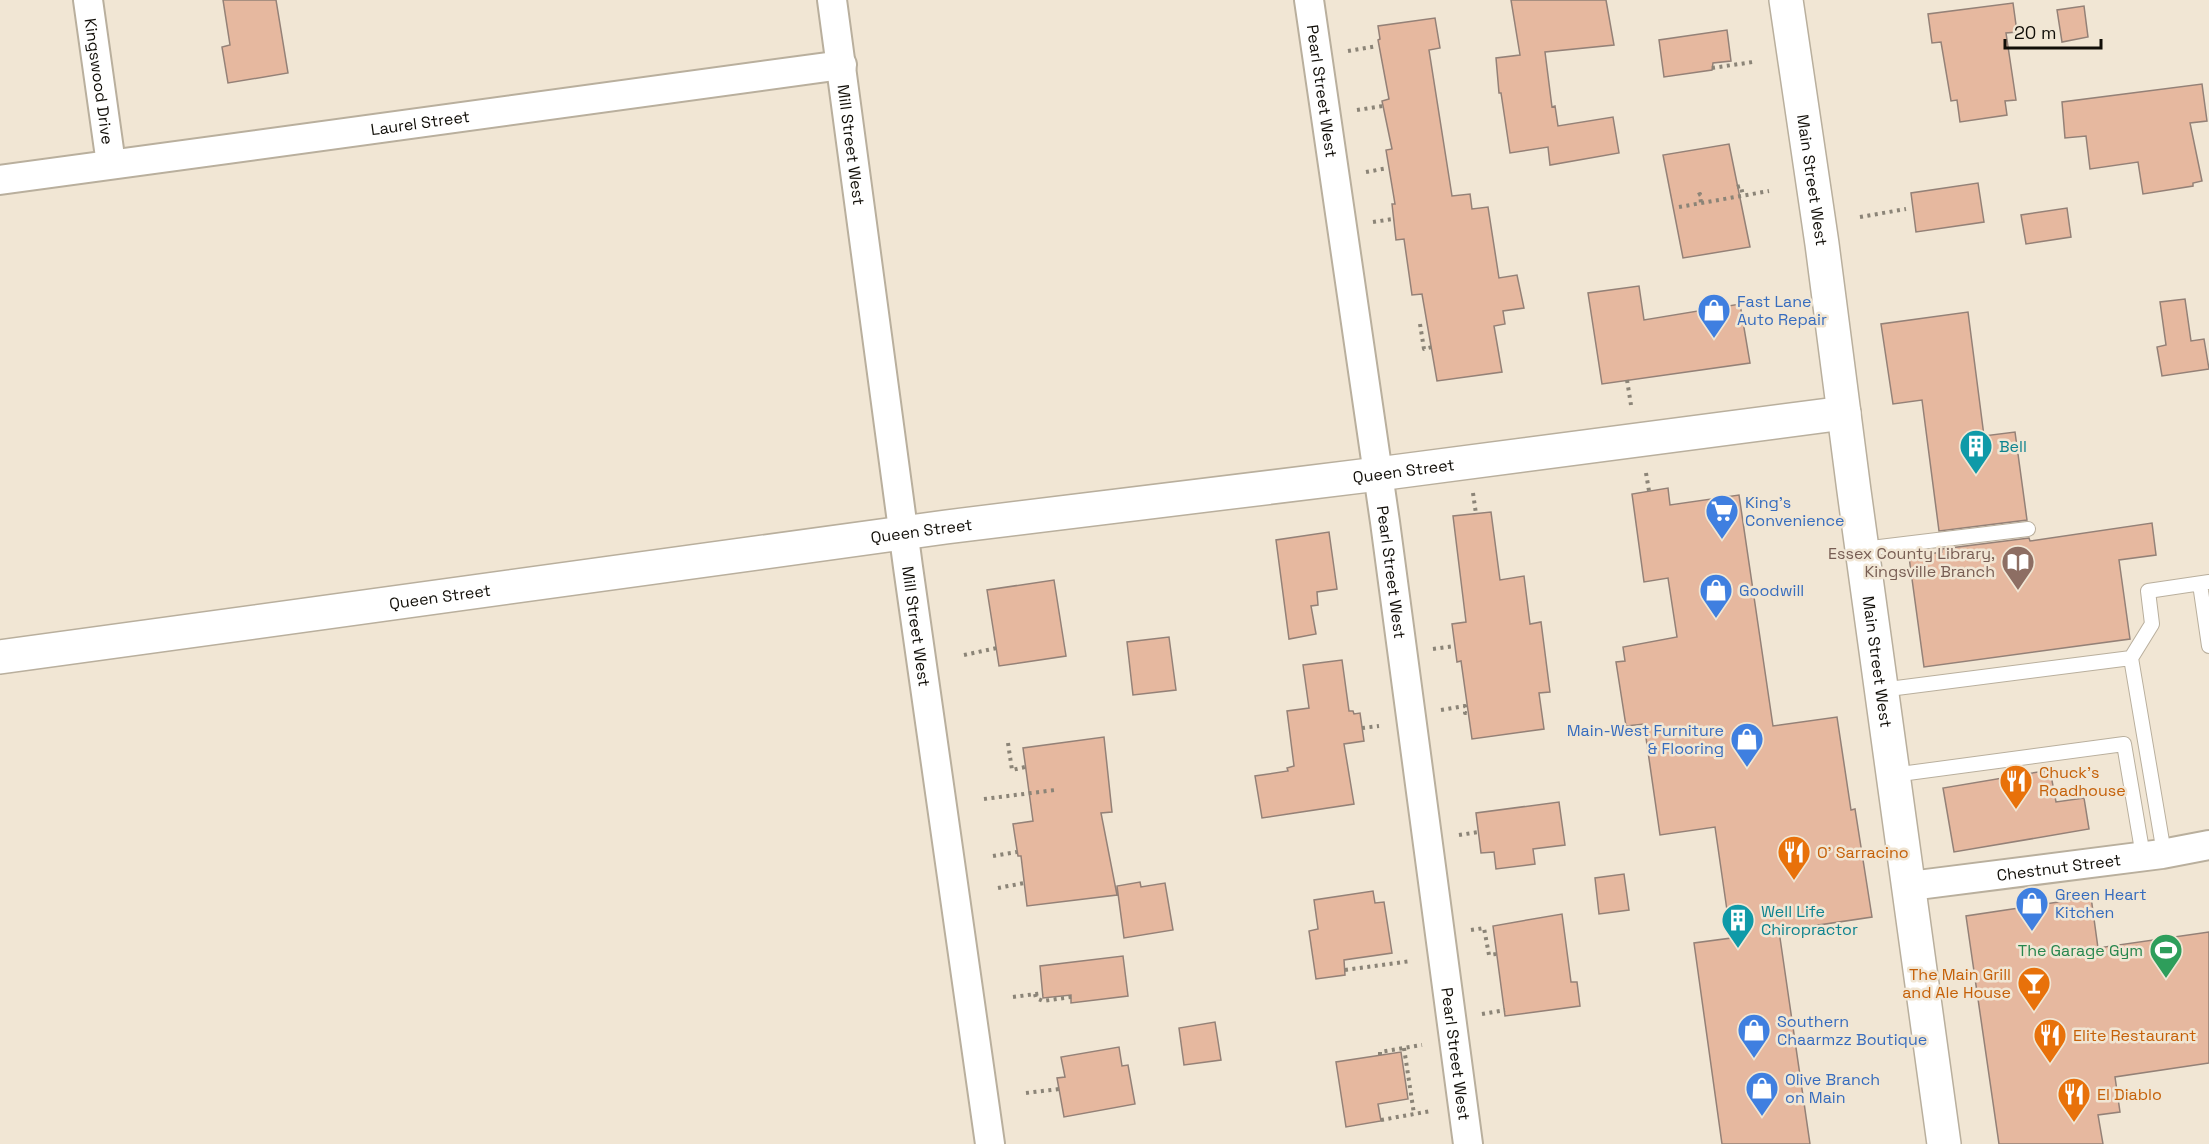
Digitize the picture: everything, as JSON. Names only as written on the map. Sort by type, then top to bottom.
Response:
[{"type":"street","name":"Kingswood Drive","points":[[88,0],[111,164]]},
{"type":"street","name":"Mill Street West","points":[[832,0],[990,1144]]},
{"type":"street","name":"Pearl Street West","points":[[1309,0],[1378,474],[1468,1144]]},
{"type":"street","name":"Main Street West","points":[[1786,0],[1822,243],[1944,1144]]},
{"type":"street","name":"Laurel Street","points":[[0,180],[842,65]]},
{"type":"street","name":"Queen Street","points":[[0,657],[904,533],[1844,413]]},
{"type":"street","name":"Chestnut Street","points":[[1910,886],[2153,855],[2209,845]]},
{"type":"lane","points":[[1863,549],[2028,529]]},
{"type":"lane","points":[[2153,855],[2131,658],[2152,624],[2148,591],[2205,583],[2209,646]]},
{"type":"lane","points":[[1881,690],[2131,658]]},
{"type":"lane","points":[[1893,775],[2124,744],[2153,855]]},
{"type":"path","points":[[1348,51],[1377,46]]},
{"type":"path","points":[[1712,68],[1753,62]]},
{"type":"path","points":[[1357,110],[1383,106]]},
{"type":"path","points":[[1366,172],[1389,168]]},
{"type":"path","points":[[1737,187],[1741,186],[1743,195]]},
{"type":"path","points":[[1679,207],[1769,191]]},
{"type":"path","points":[[1698,195],[1700,194],[1701,203]]},
{"type":"path","points":[[1860,217],[1906,209]]},
{"type":"path","points":[[1373,222],[1394,219]]},
{"type":"path","points":[[1420,324],[1424,349],[1432,347]]},
{"type":"path","points":[[1627,380],[1631,405]]},
{"type":"path","points":[[1645,469],[1648,491]]},
{"type":"path","points":[[1473,492],[1476,514]]},
{"type":"path","points":[[1433,649],[1455,646]]},
{"type":"path","points":[[964,655],[997,648]]},
{"type":"path","points":[[1442,710],[1465,706],[1465,713],[1468,712]]},
{"type":"path","points":[[1362,728],[1379,726]]},
{"type":"path","points":[[1008,743],[1012,770],[1025,767]]},
{"type":"path","points":[[984,799],[1055,790]]},
{"type":"path","points":[[1459,835],[1479,832]]},
{"type":"path","points":[[993,856],[1017,852]]},
{"type":"path","points":[[998,888],[1024,883]]},
{"type":"path","points":[[1471,930],[1484,928],[1489,955],[1496,954]]},
{"type":"path","points":[[1345,970],[1411,961]]},
{"type":"path","points":[[1013,997],[1043,993]]},
{"type":"path","points":[[1035,994],[1036,998],[1043,1001],[1071,997]]},
{"type":"path","points":[[1482,1014],[1505,1010]]},
{"type":"path","points":[[1380,1055],[1380,1052],[1422,1045]]},
{"type":"path","points":[[1404,1048],[1406,1077],[1414,1114]]},
{"type":"path","points":[[1026,1094],[1059,1089]]},
{"type":"path","points":[[1381,1120],[1431,1111]]},
{"type":"building","points":[[223,0],[276,0],[288,73],[228,83],[222,47],[230,45]]},
{"type":"building","points":[[1511,0],[1606,0],[1614,45],[1545,52],[1552,107],[1555,106],[1558,126],[1613,117],[1619,153],[1550,165],[1548,147],[1510,153],[1501,93],[1499,93],[1496,58],[1520,55]]},
{"type":"building","points":[[2013,3],[2017,32],[2006,33],[2016,100],[2005,101],[2007,115],[1960,122],[1957,100],[1951,101],[1941,42],[1932,43],[1928,14]]},
{"type":"building","points":[[2084,6],[2088,37],[2062,42],[2057,10]]},
{"type":"building","points":[[1435,18],[1440,48],[1429,50],[1452,196],[1470,194],[1472,209],[1488,207],[1499,278],[1517,275],[1524,308],[1503,311],[1505,324],[1494,326],[1502,372],[1437,381],[1422,294],[1412,295],[1404,239],[1396,240],[1392,204],[1395,204],[1386,150],[1392,149],[1382,101],[1389,99],[1378,40],[1380,39],[1378,26]]},
{"type":"building","points":[[1727,30],[1731,61],[1713,63],[1712,70],[1664,77],[1659,40]]},
{"type":"building","points":[[2202,84],[2207,121],[2190,123],[2202,181],[2193,183],[2193,186],[2143,194],[2138,162],[2090,169],[2086,136],[2065,138],[2062,102]]},
{"type":"building","points":[[1729,144],[1750,247],[1683,258],[1663,155]]},
{"type":"building","points":[[1978,183],[1984,222],[1916,232],[1911,193]]},
{"type":"building","points":[[2067,208],[2071,237],[2026,244],[2021,215]]},
{"type":"building","points":[[1639,286],[1644,320],[1740,304],[1750,363],[1602,384],[1588,293]]},
{"type":"building","points":[[2185,299],[2191,341],[2204,339],[2209,369],[2162,376],[2157,347],[2166,345],[2160,302]]},
{"type":"building","points":[[1968,312],[1984,436],[2015,432],[2027,520],[1939,531],[1922,400],[1893,404],[1881,324]]},
{"type":"building","points":[[1668,488],[1670,505],[1739,495],[1773,726],[1837,717],[1851,810],[1855,809],[1872,917],[1779,931],[1810,1144],[1722,1144],[1694,943],[1731,938],[1715,827],[1660,835],[1644,724],[1626,726],[1616,662],[1625,661],[1623,647],[1677,637],[1668,578],[1644,582],[1632,494]]},
{"type":"building","points":[[1491,512],[1500,580],[1524,576],[1530,624],[1541,622],[1550,692],[1539,693],[1544,729],[1472,739],[1461,661],[1457,662],[1452,624],[1466,622],[1453,516]]},
{"type":"building","name":"Essex County Library, Kingsville Branch","points":[[2152,523],[2156,555],[2119,560],[2130,639],[1924,667],[1909,557],[1942,552],[1942,549],[2029,538],[2030,541]]},
{"type":"building","points":[[1329,532],[1337,589],[1317,592],[1318,605],[1311,606],[1316,634],[1289,639],[1276,540]]},
{"type":"building","points":[[1054,580],[1066,656],[999,666],[987,590]]},
{"type":"building","points":[[1169,637],[1176,690],[1133,695],[1127,642]]},
{"type":"building","points":[[1342,660],[1349,711],[1353,711],[1354,714],[1360,713],[1364,741],[1344,744],[1354,804],[1262,818],[1255,776],[1288,771],[1287,768],[1294,766],[1287,711],[1309,708],[1303,665]]},
{"type":"building","points":[[1104,737],[1112,812],[1101,813],[1117,895],[1027,906],[1021,856],[1018,856],[1013,824],[1033,821],[1023,748]]},
{"type":"building","name":"Chuck's Roadhouse","points":[[2050,770],[2056,802],[2084,798],[2089,829],[1954,852],[1943,788]]},
{"type":"building","points":[[1559,802],[1565,845],[1533,849],[1535,864],[1496,869],[1494,852],[1481,853],[1476,813]]},
{"type":"building","points":[[1624,874],[1629,910],[1599,914],[1595,878]]},
{"type":"building","points":[[1140,882],[1141,887],[1165,883],[1173,930],[1124,938],[1117,886]]},
{"type":"building","points":[[1373,891],[1375,903],[1384,902],[1392,953],[1344,960],[1345,975],[1316,979],[1309,931],[1318,929],[1314,900]]},
{"type":"building","points":[[2091,897],[2098,948],[2209,932],[2209,1063],[2115,1077],[2120,1112],[2098,1115],[2103,1144],[1999,1144],[1966,916]]},
{"type":"building","points":[[1562,914],[1571,982],[1577,982],[1580,1006],[1505,1016],[1493,926]]},
{"type":"building","points":[[1123,956],[1128,996],[1071,1003],[1071,995],[1043,998],[1040,966]]},
{"type":"building","points":[[1215,1022],[1221,1060],[1184,1065],[1179,1028]]},
{"type":"building","points":[[1119,1047],[1122,1066],[1128,1065],[1135,1104],[1064,1117],[1057,1078],[1065,1077],[1061,1057]]},
{"type":"building","points":[[1401,1052],[1408,1099],[1378,1104],[1381,1121],[1346,1127],[1336,1062]]},
{"type":"place","name":"Fast Lane Auto Repair","points":[[1714,339]]},
{"type":"place","name":"Bell","points":[[1976,475]]},
{"type":"place","name":"King's Convenience","points":[[1722,540]]},
{"type":"place","name":"Essex County Library, Kingsville Branch","points":[[2018,591]]},
{"type":"place","name":"Goodwill","points":[[1716,619]]},
{"type":"place","name":"Main-West Furniture & Flooring","points":[[1747,768]]},
{"type":"place","name":"Chuck's Roadhouse","points":[[2016,810]]},
{"type":"place","name":"O' Sarracino","points":[[1794,881]]},
{"type":"place","name":"Green Heart Kitchen","points":[[2032,932]]},
{"type":"place","name":"Well Life Chiropractor","points":[[1738,949]]},
{"type":"place","name":"The Garage Gym","points":[[2166,979]]},
{"type":"place","name":"The Main Grill and Ale House","points":[[2034,1012]]},
{"type":"place","name":"Southern Chaarmzz Boutique","points":[[1754,1059]]},
{"type":"place","name":"Elite Restaurant","points":[[2050,1064]]},
{"type":"place","name":"Olive Branch on Main","points":[[1762,1117]]},
{"type":"place","name":"El Diablo","points":[[2074,1123]]}]
